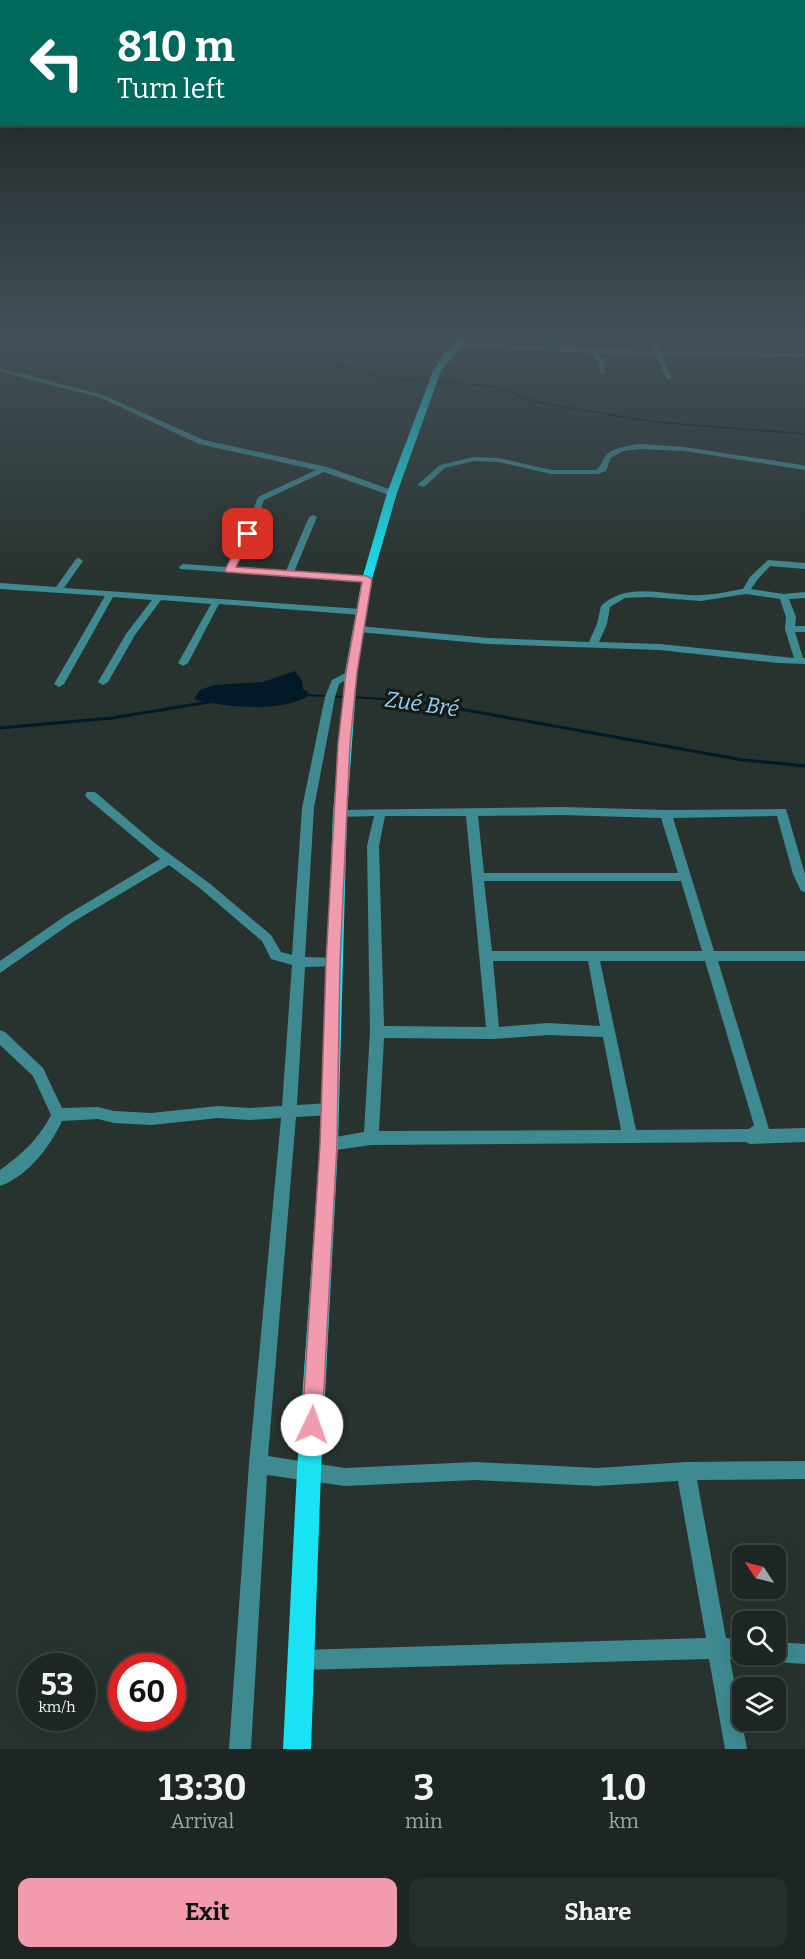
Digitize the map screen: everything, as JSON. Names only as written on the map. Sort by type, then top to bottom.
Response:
[{"type":"main road","points":[[297,1749],[309,1471],[329,1144],[333,962],[340,813],[351,673],[367,579],[392,493],[418,420]]},
{"type":"street","points":[[155,420],[202,442],[324,470],[392,493]]},
{"type":"street","points":[[421,485],[435,471],[446,465],[478,458],[551,472],[598,472],[603,470],[606,459],[612,454],[639,446],[684,449],[805,468]]},
{"type":"street","points":[[230,570],[248,534],[261,499],[324,470]]},
{"type":"street","points":[[289,574],[314,518]]},
{"type":"street","points":[[59,589],[79,561]]},
{"type":"street","points":[[746,591],[753,579],[768,563],[805,566]]},
{"type":"street","points":[[183,567],[367,579]]},
{"type":"street","points":[[0,585],[216,602],[488,641],[660,647],[802,661],[790,629],[792,617],[784,597]]},
{"type":"street","points":[[593,644],[602,624],[606,606],[623,595],[648,594],[701,598],[746,591],[784,597],[805,595]]},
{"type":"street","points":[[58,684],[111,593]]},
{"type":"street","points":[[103,682],[131,634],[158,598]]},
{"type":"street","points":[[183,663],[216,602]]},
{"type":"street","points":[[790,629],[805,629]]},
{"type":"street","points":[[240,1749],[258,1464],[289,1111],[308,808],[330,697],[335,682],[351,673]]},
{"type":"street","points":[[91,795],[152,847],[267,938],[276,956],[298,962],[333,962]]},
{"type":"street","points":[[340,813],[782,812],[805,888]]},
{"type":"street","points":[[371,1138],[377,1032],[373,846],[380,813]]},
{"type":"street","points":[[472,814],[493,1033]]},
{"type":"street","points":[[666,814],[762,1127],[750,1137]]},
{"type":"street","points":[[0,968],[69,920],[170,859]]},
{"type":"street","points":[[477,878],[686,878]]},
{"type":"street","points":[[485,956],[805,956]]},
{"type":"street","points":[[593,956],[630,1137]]},
{"type":"street","points":[[377,1032],[493,1033],[548,1029],[607,1032]]},
{"type":"street","points":[[0,1036],[38,1072],[58,1115]]},
{"type":"street","points":[[58,1115],[98,1113],[114,1117],[151,1119],[218,1112],[249,1114],[330,1109]]},
{"type":"street","points":[[0,1179],[27,1160],[46,1140],[58,1115]]},
{"type":"street","points":[[329,1144],[371,1138],[805,1135]]},
{"type":"street","points":[[258,1464],[345,1477],[475,1471],[597,1477],[686,1471],[805,1470]]},
{"type":"street","points":[[686,1471],[736,1749]]},
{"type":"street","points":[[301,1660],[732,1649]]},
{"type":"street","points":[[786,1653],[805,1654]]},
{"type":"water","points":[[295,671],[302,680],[303,689],[308,692],[307,697],[296,702],[252,707],[221,705],[194,699],[200,690],[214,685],[263,682]]},
{"type":"waterway","points":[[641,420],[805,434]]},
{"type":"waterway","name":"Zué Bré","points":[[305,695],[347,697]]},
{"type":"waterway","name":"Zué Bré","points":[[353,697],[412,701]]},
{"type":"waterway","name":"Zué Bré","points":[[404,699],[743,760],[805,766]]},
{"type":"waterway","name":"Zué Bré","points":[[0,728],[112,718],[209,702]]},
{"type":"route","points":[[248,534],[230,570],[367,579],[351,673],[344,744],[333,962],[329,1144],[312,1425]]}]
